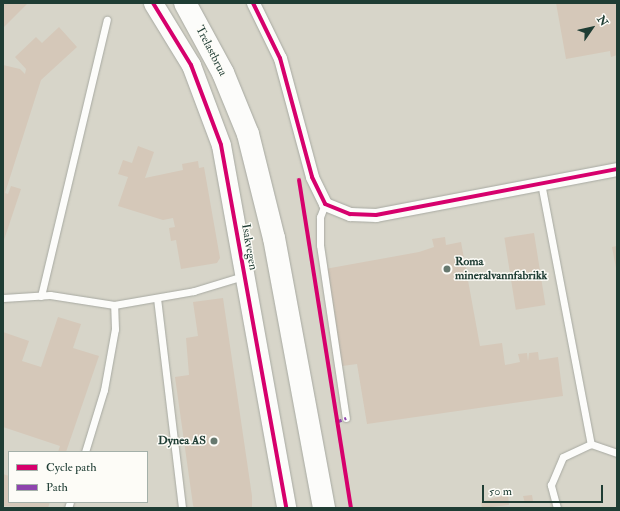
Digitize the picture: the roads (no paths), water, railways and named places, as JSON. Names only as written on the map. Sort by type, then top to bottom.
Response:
[{"type":"highway","name":"Trelastbrua","points":[[185,3],[235,100],[248,134],[274,238],[324,508]]},
{"type":"street","name":"Isakvegen","points":[[153,3],[191,65],[221,146],[286,508]]},
{"type":"street","points":[[253,3],[280,58],[312,177],[325,204],[350,214],[376,215],[617,169]]},
{"type":"lane","points":[[41,296],[106,20]]},
{"type":"lane","points":[[541,183],[591,444]]},
{"type":"lane","points":[[325,204],[320,217],[320,246],[346,418]]},
{"type":"lane","points":[[3,298],[41,296],[114,305],[194,291],[244,276]]},
{"type":"lane","points":[[157,298],[182,508]]},
{"type":"lane","points":[[85,451],[104,390],[116,329],[114,305]]},
{"type":"lane","points":[[557,508],[551,485],[556,465],[571,450],[591,444],[617,453]]},
{"type":"place","name":"Roma mineralvannfabrikk","points":[[447,269]]},
{"type":"place","name":"Dynea AS","points":[[214,441]]}]
